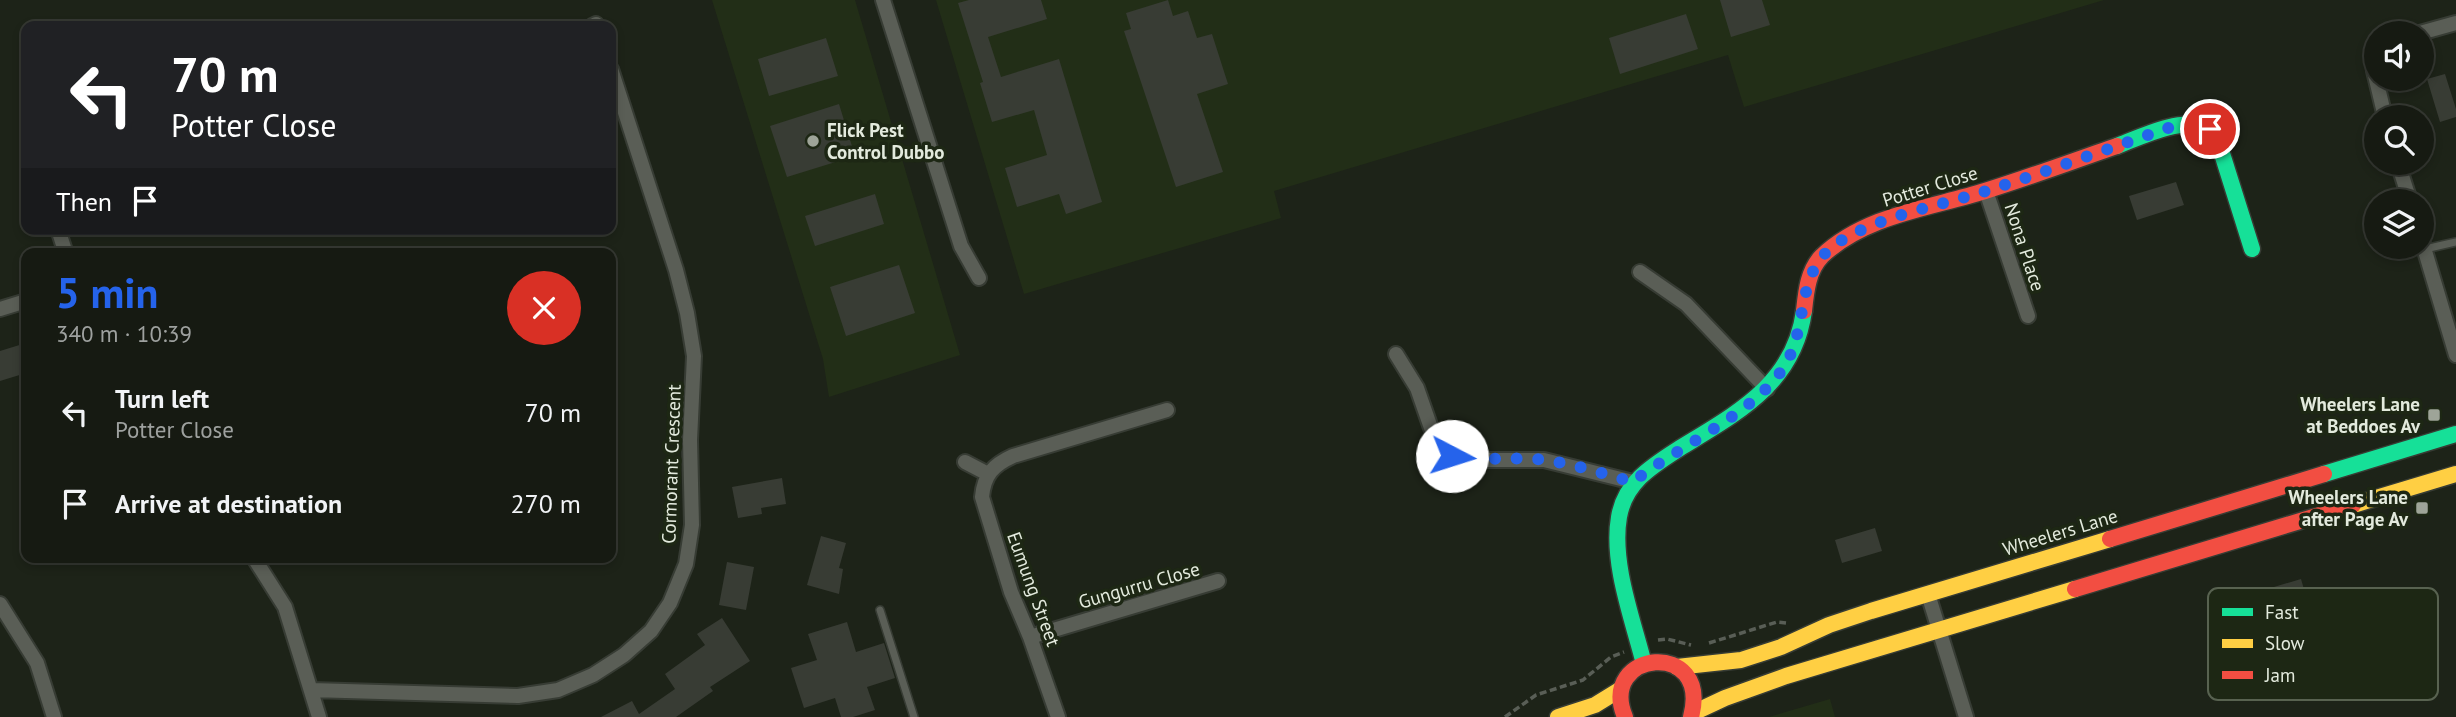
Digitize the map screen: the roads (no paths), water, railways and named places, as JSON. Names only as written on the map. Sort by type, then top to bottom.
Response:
[{"type":"main road","name":"Potter Close","points":[[1644,664],[1618,556],[1617,529],[1622,504],[1633,482],[1654,465],[1746,406],[1767,388],[1784,367],[1796,341],[1808,280],[1818,260],[1833,246],[1873,225],[1986,191],[2171,127],[2194,123],[2210,129],[2219,144],[2252,248]]},
{"type":"main road","name":"Wheelers Lane","points":[[1644,664],[1667,662],[1677,667],[1741,660],[1781,647],[1829,625],[2456,434]]},
{"type":"main road","points":[[1692,715],[1754,687],[2456,474]]},
{"type":"main road","points":[[1625,717],[1620,701],[1622,689],[1626,678],[1644,664]]},
{"type":"main road","points":[[1677,667],[1692,682],[1695,703],[1692,715]]},
{"type":"main road","points":[[1558,717],[1595,705],[1622,689]]},
{"type":"street","points":[[883,0],[961,246],[979,278]]},
{"type":"street","points":[[2434,29],[2456,23]]},
{"type":"street","name":"Cormorant Crescent","points":[[311,690],[518,696],[558,690],[593,675],[624,655],[651,631],[670,603],[686,564],[692,525],[690,440],[694,356],[676,271],[616,85]]},
{"type":"street","name":"Nona Place","points":[[1986,191],[2028,316]]},
{"type":"street","points":[[2427,259],[2456,355]]},
{"type":"street","points":[[1640,272],[1686,304],[1767,388]]},
{"type":"street","points":[[0,309],[21,303]]},
{"type":"street","points":[[1396,354],[1417,388],[1431,428],[1441,445],[1452,456],[1472,460],[1544,460],[1570,464],[1633,482]]},
{"type":"street","points":[[965,462],[988,474],[999,462],[1013,456],[1167,410]]},
{"type":"street","points":[[1445,483],[1452,456]]},
{"type":"street","name":"Eumung Street","points":[[988,474],[982,497],[1011,592],[1058,717]]},
{"type":"street","points":[[258,563],[285,607],[319,717]]},
{"type":"street","name":"Gungurru Close","points":[[1030,637],[1218,581]]},
{"type":"street","points":[[1928,594],[1966,717]]},
{"type":"street","points":[[0,604],[37,663],[54,717]]},
{"type":"lane","points":[[2434,244],[2456,242]]},
{"type":"lane","points":[[880,610],[914,717]]},
{"type":"place","name":"Flick Pest Control Dubbo","points":[[813,141]]},
{"type":"place","name":"Wheelers Lane at Beddoes Av","points":[[2434,415]]},
{"type":"place","name":"Wheelers Lane after Page Av","points":[[2422,508]]}]
